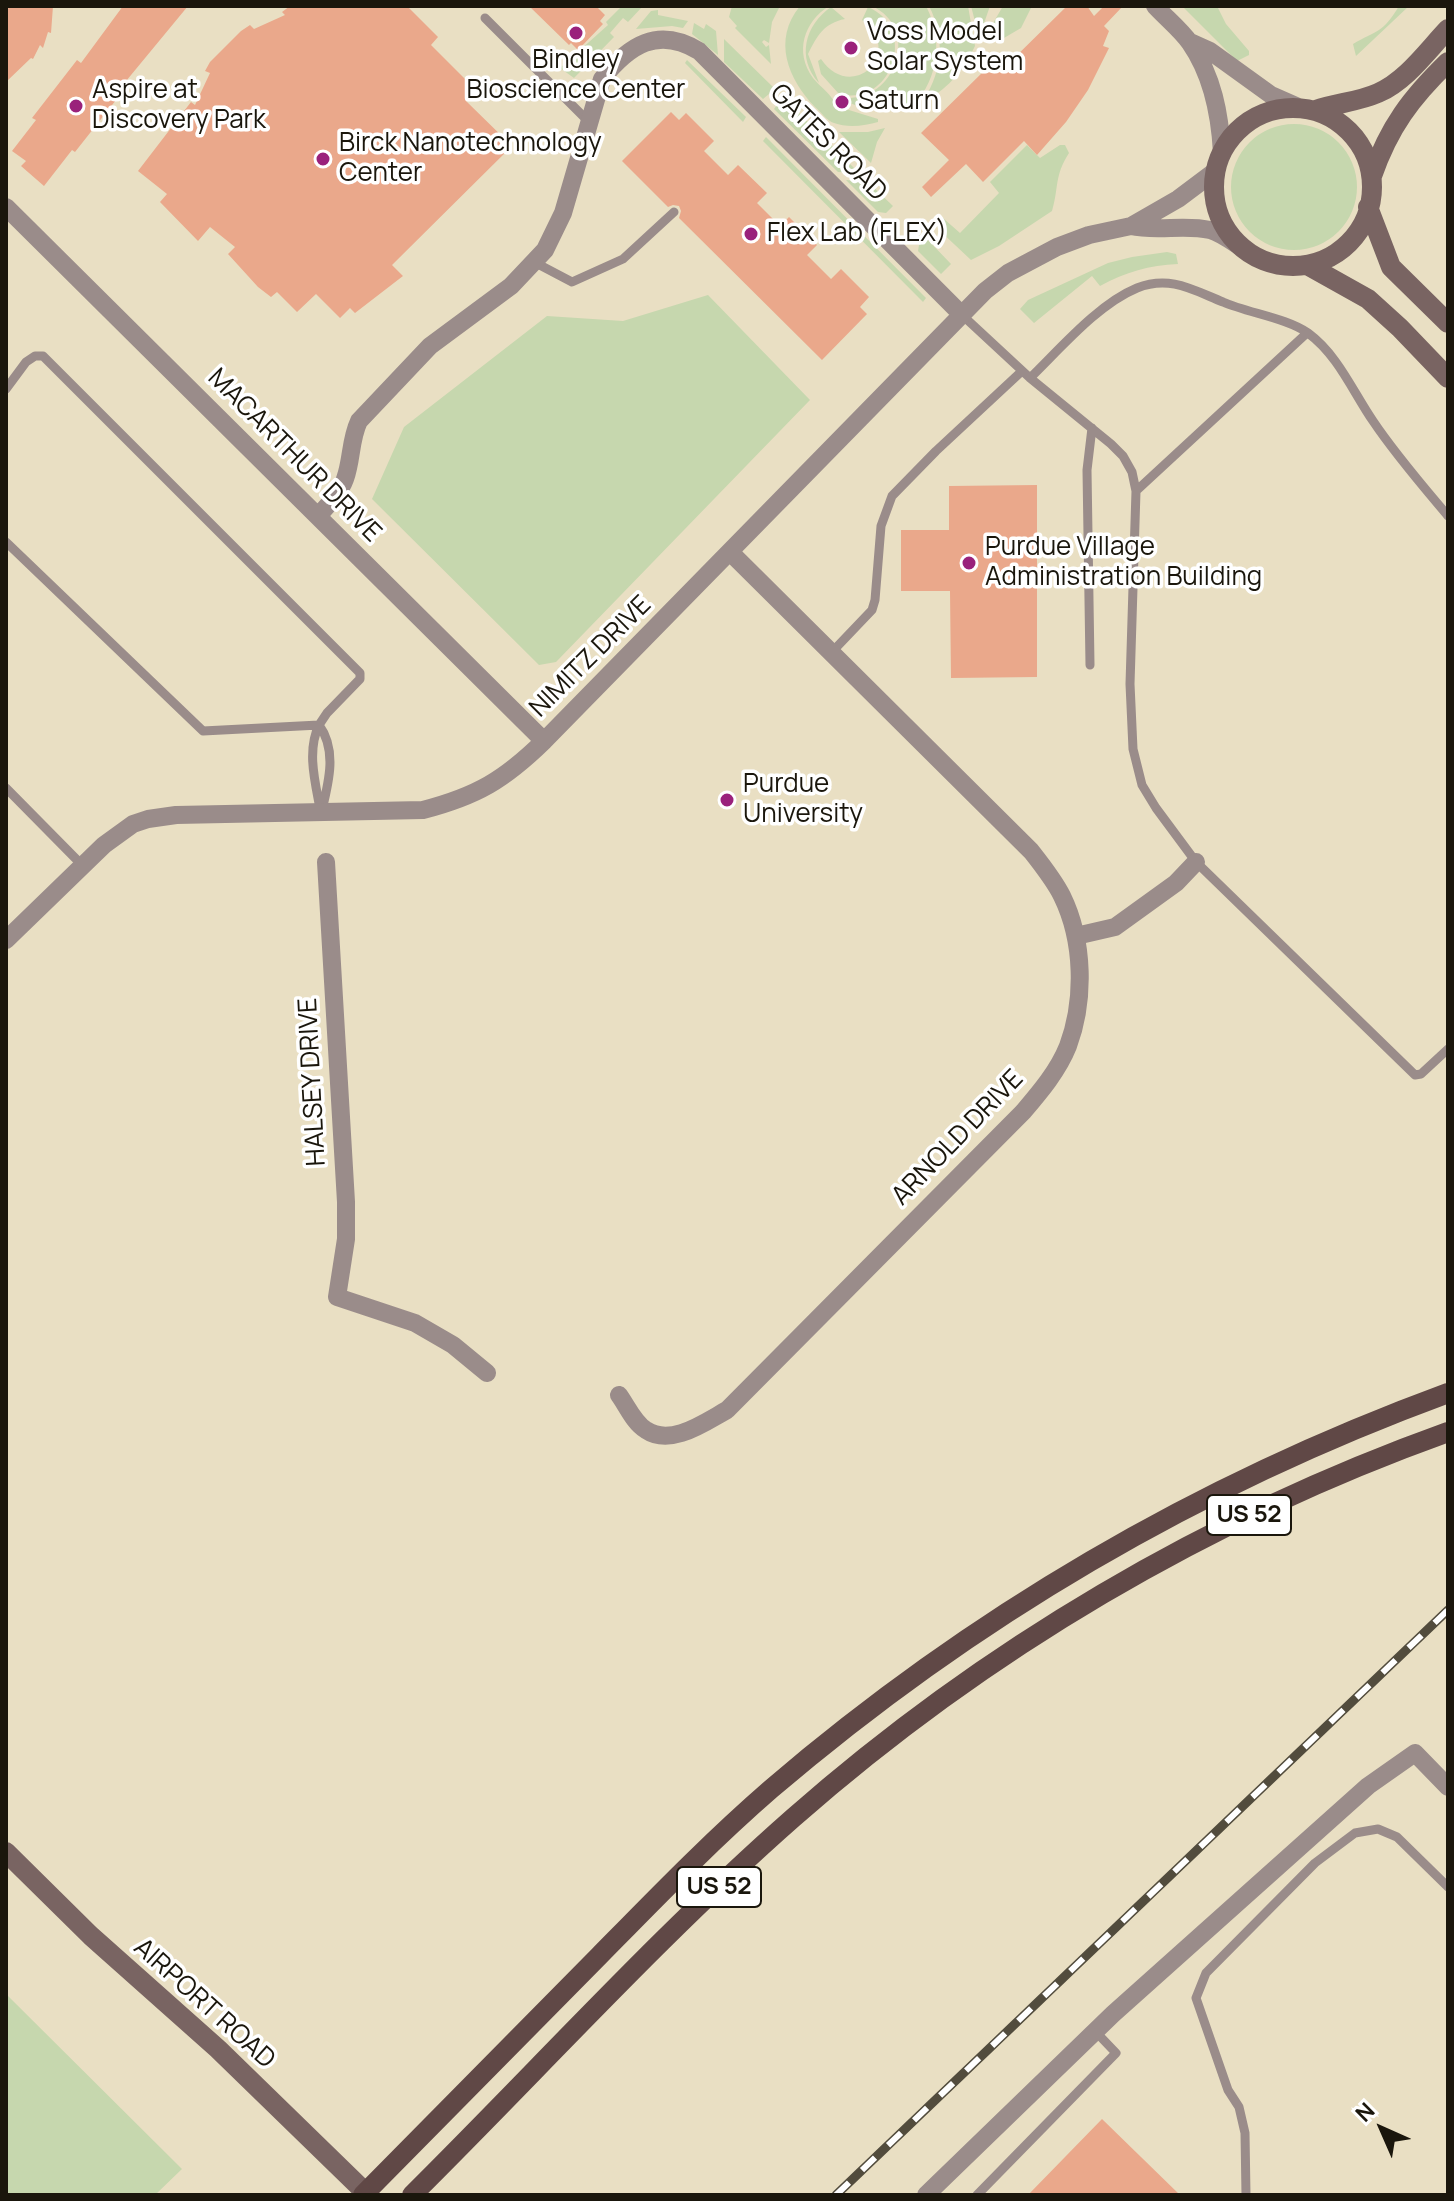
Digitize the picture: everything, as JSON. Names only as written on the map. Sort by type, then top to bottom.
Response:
[{"type":"main road","points":[[1316,110],[1388,88],[1448,29]]},
{"type":"main road","points":[[1372,176],[1392,127],[1424,85],[1448,62]]},
{"type":"main road","points":[[1296,106],[1316,110],[1354,137],[1362,148],[1372,176],[1368,207],[1355,236],[1327,260],[1292,267],[1265,261],[1239,246],[1228,232],[1216,205],[1218,163],[1247,123],[1276,109],[1296,106]]},
{"type":"main road","points":[[1368,207],[1391,267],[1448,323]]},
{"type":"main road","points":[[1309,266],[1368,299],[1448,378]]},
{"type":"main road","name":"US 52","points":[[365,2194],[714,1841],[816,1752],[908,1680],[1040,1590],[1189,1506],[1285,1459],[1448,1393]]},
{"type":"main road","name":"US 52","points":[[412,2195],[729,1876],[816,1799],[929,1708],[1060,1619],[1207,1535],[1283,1498],[1393,1451],[1448,1432]]},
{"type":"main road","name":"AIRPORT ROAD","points":[[6,1852],[91,1936],[218,2049],[365,2194]]},
{"type":"street","points":[[1155,6],[1190,42],[1212,88],[1221,128],[1218,163]]},
{"type":"street","name":"GATES ROAD","points":[[318,516],[336,495],[347,475],[353,435],[359,421],[430,346],[511,286],[545,250],[563,213],[602,79],[615,63],[637,45],[655,39],[690,45],[699,51],[961,314]]},
{"type":"street","points":[[1190,42],[1210,51],[1271,95],[1296,106]]},
{"type":"street","name":"NIMITZ DRIVE","points":[[6,940],[116,835],[148,819],[176,815],[423,810],[461,800],[494,784],[525,761],[993,284],[1033,258],[1089,235],[1131,226],[1178,199],[1218,163]]},
{"type":"street","name":"MACARTHUR DRIVE","points":[[9,218],[318,516],[544,741]]},
{"type":"street","name":"NIMITZ DRIVE","points":[[1131,226],[1210,230],[1239,246]]},
{"type":"street","name":"ARNOLD DRIVE","points":[[619,1395],[648,1432],[667,1435],[689,1432],[727,1410],[1011,1125],[1047,1083],[1067,1047],[1076,1015],[1079,981],[1076,936],[1063,897],[1031,851],[730,552]]},
{"type":"street","name":"HALSEY DRIVE","points":[[326,862],[346,1202],[346,1239],[337,1297],[415,1323],[453,1345],[487,1373]]},
{"type":"street","points":[[1076,936],[1115,927],[1176,883],[1196,862]]},
{"type":"street","points":[[926,2195],[1095,2031],[1368,1786],[1415,1753],[1448,1787]]},
{"type":"lane","points":[[485,18],[589,122]]},
{"type":"lane","points":[[534,262],[572,282],[623,259],[674,212]]},
{"type":"lane","points":[[830,653],[872,610],[881,526],[892,496],[936,451],[1117,299],[1137,288],[1163,282],[1181,283],[1231,306],[1307,333],[1330,354],[1372,421],[1448,516]]},
{"type":"lane","name":"GATES ROAD","points":[[961,314],[1123,456],[1132,472],[1136,491],[1130,684],[1133,749],[1142,785],[1156,808],[1196,862],[1415,1075],[1421,1074],[1448,1049]]},
{"type":"lane","points":[[1136,491],[1307,333]]},
{"type":"lane","points":[[6,389],[26,362],[35,356],[43,356],[360,673],[360,679],[327,713],[313,739],[315,781],[321,814]]},
{"type":"lane","points":[[1090,665],[1087,470],[1092,428]]},
{"type":"lane","points":[[6,542],[203,731],[319,725]]},
{"type":"lane","points":[[319,725],[328,737],[330,767],[321,814]]},
{"type":"lane","points":[[6,788],[82,865]]},
{"type":"lane","points":[[1246,2195],[1245,2133],[1239,2107],[1228,2090],[1196,1998],[1206,1973],[1315,1863],[1355,1833],[1378,1829],[1397,1837],[1448,1887]]},
{"type":"lane","points":[[977,2195],[1116,2053],[1095,2031]]},
{"type":"green space","points":[[622,6],[643,6],[628,22],[623,18],[610,33],[614,37],[574,78],[560,68],[608,25],[606,22]]},
{"type":"green space","points":[[732,6],[780,6],[772,22],[769,43],[762,42],[766,47],[769,45],[771,64],[735,28],[737,26],[729,17]]},
{"type":"green space","points":[[800,6],[829,6],[813,20],[804,38],[804,58],[813,78],[836,106],[878,119],[878,122],[839,125],[826,118],[805,96],[791,72],[785,46],[791,19]]},
{"type":"green space","points":[[872,6],[926,6],[935,31],[936,57],[929,82],[914,105],[882,111],[850,103],[850,98],[867,94],[880,86],[897,60],[895,29],[887,16]]},
{"type":"green space","points":[[929,6],[968,6],[975,46],[956,77],[927,100],[924,99],[935,77],[940,53],[938,30]]},
{"type":"green space","points":[[971,6],[990,6],[978,33]]},
{"type":"green space","points":[[1003,6],[1032,6],[1021,28],[1004,38],[996,36],[992,25]]},
{"type":"green space","points":[[1182,6],[1217,6],[1249,55],[1237,61]]},
{"type":"green space","points":[[1399,6],[1409,6],[1356,56],[1353,44],[1384,26]]},
{"type":"green space","points":[[831,7],[845,19],[822,31],[808,54],[819,83],[808,63],[807,42],[815,23]]},
{"type":"green space","points":[[868,7],[883,17],[892,31],[895,47],[892,63],[885,78],[873,89],[858,95],[839,94],[821,74],[818,61],[821,59],[833,71],[846,76],[859,75],[869,69],[879,47],[874,34],[862,20]]},
{"type":"green space","points":[[658,10],[658,15],[688,21],[683,28],[636,29],[651,11]]},
{"type":"green space","points":[[694,23],[704,29],[706,24],[716,31],[718,55],[692,34]]},
{"type":"green space","points":[[724,39],[775,89],[763,99],[724,62]]},
{"type":"green space","points":[[687,60],[746,117],[743,122],[685,63]]},
{"type":"green space","points":[[783,97],[859,173],[838,172],[774,109]]},
{"type":"green space","points":[[1294,124],[1318,129],[1338,143],[1352,163],[1357,187],[1352,211],[1338,231],[1318,245],[1294,250],[1270,245],[1250,231],[1236,211],[1231,187],[1236,163],[1250,143],[1270,129]]},
{"type":"green space","points":[[885,128],[871,163],[839,132],[868,132]]},
{"type":"green space","points":[[766,137],[926,298],[923,302],[763,141]]},
{"type":"green space","points":[[1027,145],[1040,158],[1060,145],[1065,145],[1069,153],[1059,175],[1052,211],[999,246],[971,260],[938,229],[937,223],[943,218],[960,233],[999,193],[990,182]]},
{"type":"green space","points":[[846,180],[868,182],[893,206],[886,213],[878,212]]},
{"type":"green space","points":[[927,239],[951,264],[941,274],[918,251],[919,245]]},
{"type":"green space","points":[[1167,252],[1176,254],[1178,264],[1138,270],[1100,286],[1092,276],[1034,323],[1020,309],[1028,300],[1108,263]]},
{"type":"green space","points":[[708,295],[810,400],[556,662],[539,665],[372,499],[404,427],[547,316],[623,321]]},
{"type":"green space","points":[[6,1994],[182,2169],[155,2195],[6,2195]]},
{"type":"building","name":"Aspire at Discovery Park","points":[[9,6],[53,6],[51,33],[48,32],[43,48],[40,45],[33,59],[6,82],[6,15]]},
{"type":"building","name":"Aspire at Discovery Park","points":[[123,6],[188,6],[117,92],[120,95],[75,152],[72,150],[44,186],[21,166],[26,161],[12,151],[36,120],[32,118],[77,60],[81,63]]},
{"type":"building","name":"Birck Nanotechnology Center","points":[[290,6],[407,6],[438,37],[431,45],[476,90],[466,101],[512,146],[392,265],[403,276],[355,313],[350,308],[340,318],[316,294],[297,312],[277,292],[271,297],[228,254],[235,247],[210,227],[198,241],[160,202],[167,194],[138,171],[191,102],[195,105],[210,73],[205,71],[210,62],[241,31],[250,25],[254,29],[285,15],[282,12]]},
{"type":"building","name":"Bindley Bioscience Center","points":[[529,6],[596,6],[605,15],[600,21],[603,24],[578,50]]},
{"type":"building","points":[[1067,6],[1087,6],[1094,16],[1104,6],[1123,6],[1104,26],[1109,31],[1103,46],[1109,48],[1088,90],[1066,122],[1037,155],[1024,141],[983,182],[966,164],[931,197],[922,187],[949,160],[921,133],[987,68],[997,65],[1005,67]]},
{"type":"building","name":"Flex Lab (FLEX)","points":[[671,112],[679,120],[686,113],[714,141],[704,151],[728,175],[738,165],[767,193],[757,203],[780,226],[789,217],[817,245],[807,255],[831,279],[841,269],[869,297],[860,307],[867,314],[822,360],[679,218],[679,206],[668,207],[622,161]]},
{"type":"building","name":"Purdue Village Administration Building","points":[[1037,485],[1037,677],[951,678],[950,591],[901,591],[901,530],[949,530],[949,486]]},
{"type":"building","points":[[1102,2119],[1180,2195],[1028,2195]]},
{"type":"railway","points":[[836,2195],[1448,1610]]},
{"type":"place","name":"Bindley Bioscience Center","points":[[576,33]]},
{"type":"place","name":"Voss Model Solar System","points":[[851,48]]},
{"type":"place","name":"Saturn","points":[[842,102]]},
{"type":"place","name":"Aspire at Discovery Park","points":[[76,106]]},
{"type":"place","name":"Birck Nanotechnology Center","points":[[323,159]]},
{"type":"place","name":"Flex Lab (FLEX)","points":[[751,234]]},
{"type":"place","name":"Purdue Village Administration Building","points":[[969,563]]},
{"type":"place","name":"Purdue University","points":[[727,800]]}]
